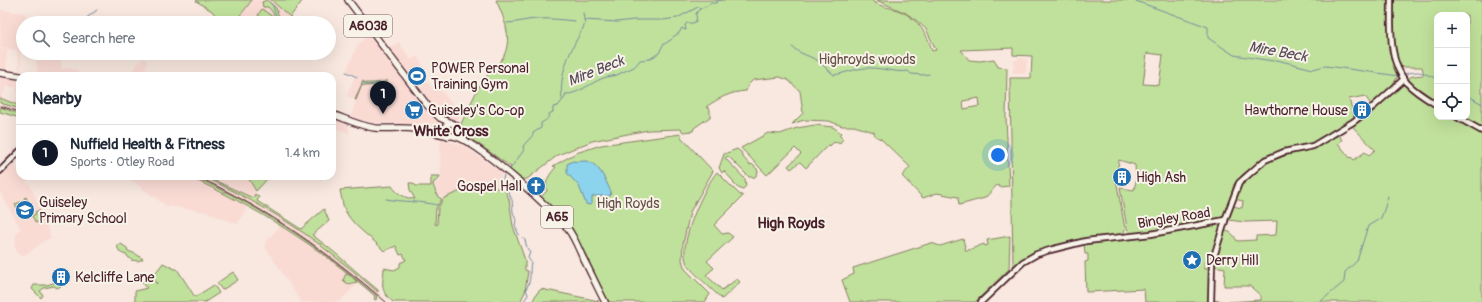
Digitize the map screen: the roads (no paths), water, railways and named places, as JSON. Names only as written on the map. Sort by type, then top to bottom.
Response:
[{"type":"main road","name":"A6038","points":[[348,0],[414,89],[446,126]]},
{"type":"main road","points":[[0,73],[16,75]]},
{"type":"main road","name":"A65","points":[[336,115],[375,128],[414,128],[432,131],[466,141]]},
{"type":"main road","points":[[446,126],[444,133],[450,136],[457,131]]},
{"type":"main road","name":"A65","points":[[432,131],[446,126],[456,126],[457,131],[466,141],[507,172],[562,222],[574,239],[605,302]]},
{"type":"street","points":[[1391,0],[1392,52],[1396,63],[1404,79],[1410,86],[1434,103]]},
{"type":"street","name":"Bingley Road","points":[[981,302],[1023,262],[1037,254],[1086,241],[1151,234],[1225,220],[1239,183],[1265,160],[1284,152],[1313,146],[1353,122],[1374,106],[1404,79]]},
{"type":"street","points":[[1462,120],[1482,131]]},
{"type":"street","points":[[0,171],[16,155]]},
{"type":"street","points":[[1211,302],[1212,263],[1225,220]]},
{"type":"water","points":[[573,161],[586,161],[595,165],[602,173],[607,183],[611,192],[610,196],[594,196],[592,197],[592,204],[586,204],[579,186],[567,173],[567,164]]},
{"type":"waterway","name":"Mire Beck","points":[[673,37],[679,33],[682,28],[686,30],[685,25],[687,23],[693,23],[696,21],[696,14],[699,10],[711,3],[716,3],[717,1],[722,0]]},
{"type":"waterway","name":"Mire Beck","points":[[1133,0],[1208,27],[1208,38],[1234,55],[1273,61],[1277,60],[1313,69],[1325,66],[1399,76]]},
{"type":"waterway","points":[[270,3],[273,6],[276,16]]},
{"type":"waterway","points":[[663,20],[677,18],[698,7],[701,8]]},
{"type":"waterway","points":[[89,16],[97,10]]},
{"type":"waterway","points":[[582,30],[585,24],[583,13]]},
{"type":"waterway","points":[[507,23],[543,19],[575,21]]},
{"type":"waterway","points":[[584,20],[617,22],[634,20],[661,20]]},
{"type":"waterway","points":[[562,99],[562,81],[566,64],[581,32]]},
{"type":"waterway","name":"Mire Beck","points":[[510,169],[524,150],[523,146],[533,135],[533,133],[541,128],[541,123],[548,118],[549,114],[553,112],[553,107],[558,106],[566,96],[565,94],[576,92],[596,81],[617,75],[634,67],[640,60],[650,59],[659,53],[663,45],[672,39]]},
{"type":"waterway","points":[[792,47],[799,52],[817,60],[834,75],[866,68],[908,71],[911,74],[929,74]]},
{"type":"waterway","points":[[346,72],[357,77]]},
{"type":"waterway","name":"Mire Beck","points":[[1404,74],[1421,72],[1434,78]]},
{"type":"waterway","points":[[362,82],[367,85],[380,83]]},
{"type":"waterway","name":"Mire Beck","points":[[1470,97],[1482,104]]},
{"type":"waterway","name":"Mire Beck","points":[[504,175],[503,180],[512,200],[513,212],[516,220],[515,225],[518,233],[525,240],[527,248],[530,252],[528,258],[531,262],[530,279],[526,289],[528,295],[523,302]]},
{"type":"waterway","points":[[1320,302],[1344,282],[1345,272],[1357,261],[1368,226],[1381,218],[1388,196]]},
{"type":"waterway","points":[[386,199],[438,205]]},
{"type":"railway","points":[[0,106],[16,111]]},
{"type":"railway","points":[[204,180],[248,203],[296,232],[341,265],[386,302]]},
{"type":"place","name":"POWER Personal Training Gym","points":[[417,76]]},
{"type":"place","name":"Guiseley's Co-op","points":[[414,110]]},
{"type":"place","name":"Hawthorne House","points":[[1362,110]]},
{"type":"place","name":"Nuffield Health & Fitness","points":[[383,114]]},
{"type":"place","name":"High Ash","points":[[1122,177]]},
{"type":"place","name":"Gospel Hall","points":[[536,186]]},
{"type":"place","name":"Guiseley Primary School","points":[[25,210]]},
{"type":"place","name":"Derry Hill","points":[[1192,260]]},
{"type":"place","name":"Kelcliffe Lane","points":[[61,277]]},
{"type":"district","name":"White Cross","points":[[451,131]]},
{"type":"district","name":"High Royds","points":[[791,223]]},
{"type":"park label","name":"Highroyds woods","points":[[867,59]]}]
